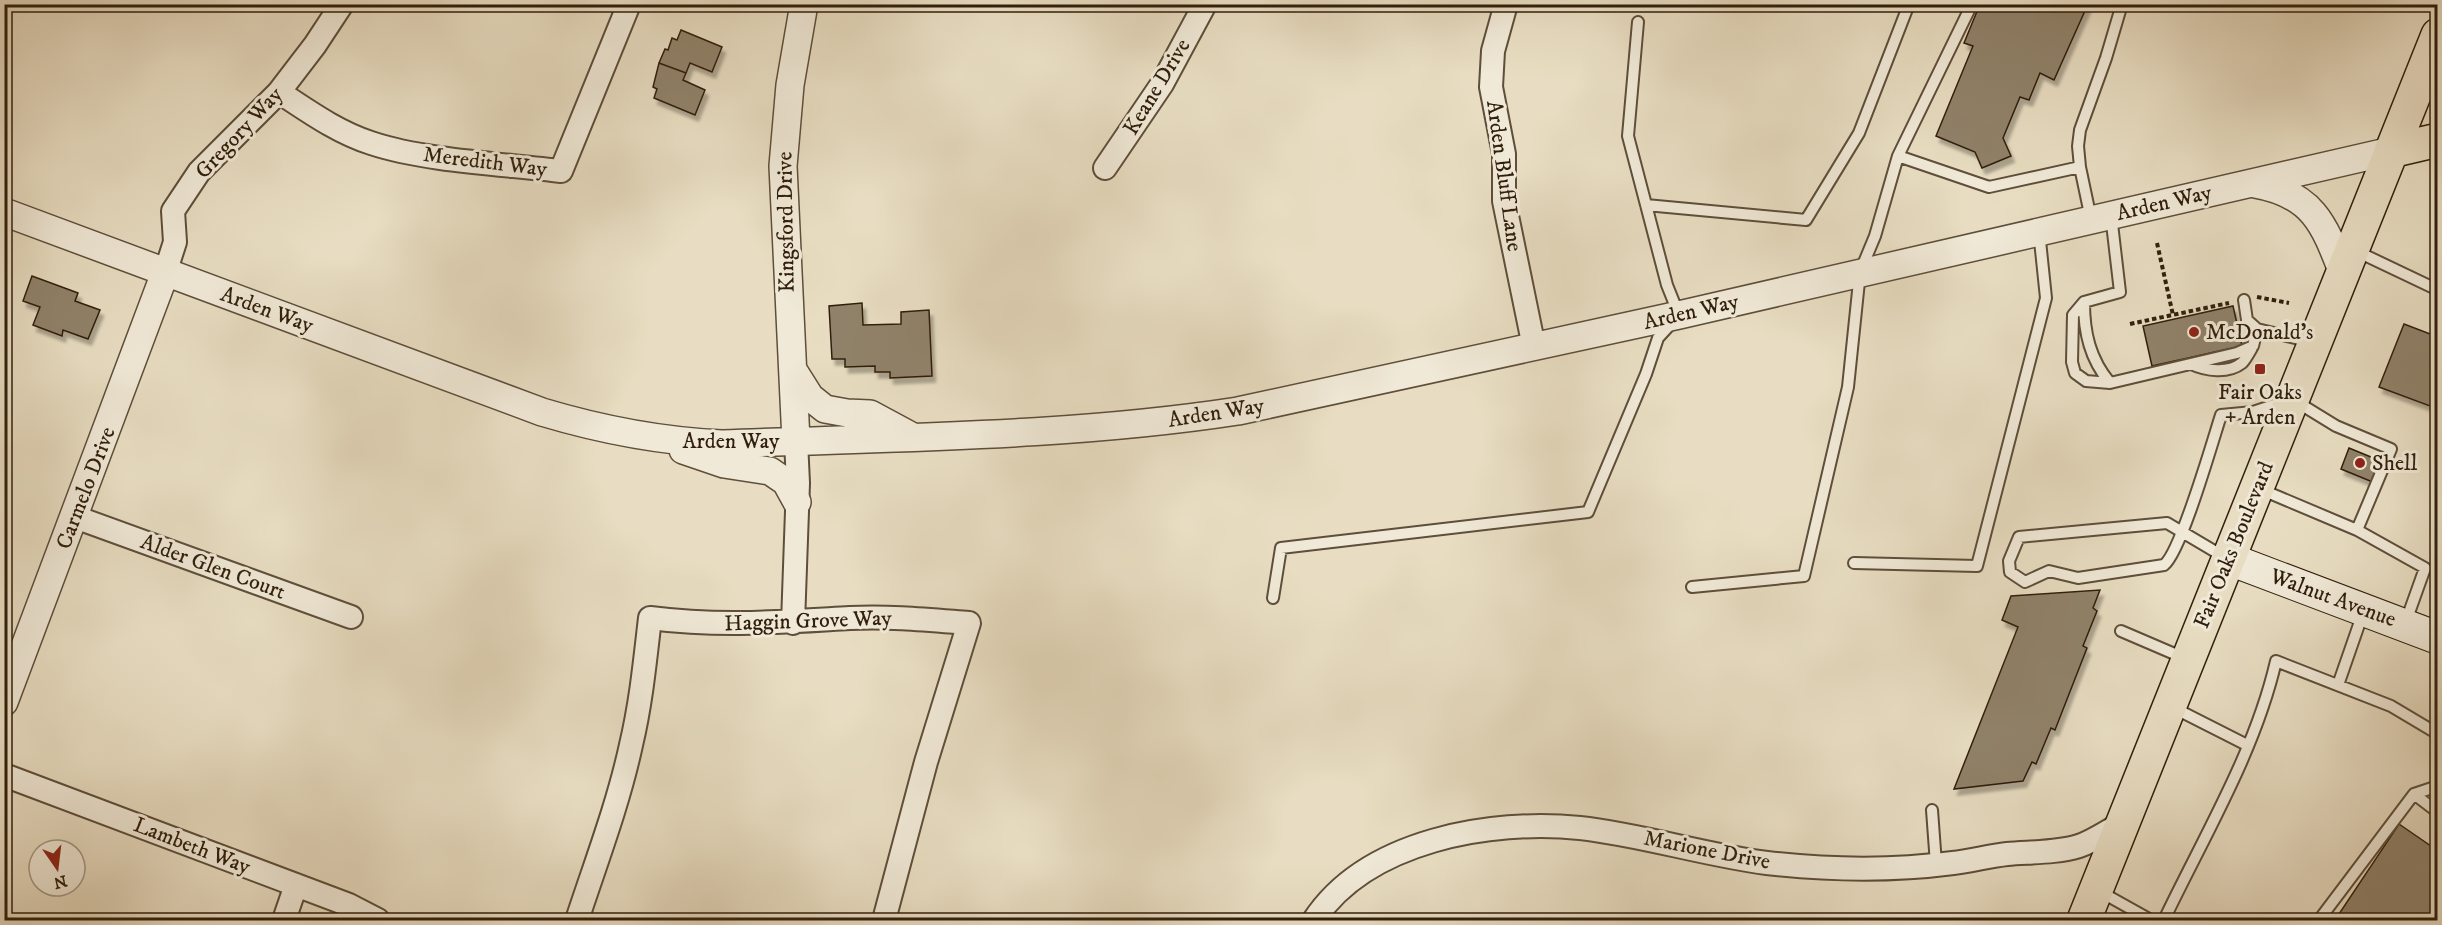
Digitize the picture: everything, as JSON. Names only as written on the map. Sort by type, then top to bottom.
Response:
[{"type":"main road","name":"Fair Oaks Boulevard","points":[[2084,921],[2438,35]]},
{"type":"main road","name":"Arden Way","points":[[2391,151],[2438,140]]},
{"type":"main road","name":"Walnut Avenue","points":[[2229,559],[2438,638]]},
{"type":"street","name":"Meredith Way","points":[[279,92],[324,122],[371,143],[405,152],[561,171],[629,4]]},
{"type":"street","name":"Kingsford Drive","points":[[796,441],[783,166],[790,85],[804,4]]},
{"type":"street","name":"Keane Drive","points":[[1105,168],[1162,84],[1205,4]]},
{"type":"street","name":"Arden Bluff Lane","points":[[1506,4],[1493,51],[1491,87],[1504,154],[1504,201],[1534,347]]},
{"type":"street","name":"Gregory Way","points":[[165,273],[174,242],[173,211],[213,156],[279,92],[315,45],[340,5]]},
{"type":"street","name":"Arden Way","points":[[4,212],[542,412],[582,424],[651,437],[722,444],[1169,422],[1238,411],[1679,315],[2391,151]]},
{"type":"street","points":[[2248,183],[2279,188],[2298,197],[2325,227],[2348,262]]},
{"type":"street","name":"Carmelo Drive","points":[[4,702],[165,273]]},
{"type":"street","points":[[791,364],[810,397],[825,409],[870,414],[910,436]]},
{"type":"street","points":[[651,437],[724,464],[771,471],[786,482],[797,502]]},
{"type":"street","points":[[793,623],[797,502],[796,441]]},
{"type":"street","name":"Alder Glen Court","points":[[75,517],[351,616]]},
{"type":"street","name":"Haggin Grove Way","points":[[577,921],[618,797],[632,744],[642,689],[650,618],[734,625],[851,618],[922,619],[969,623],[926,762],[884,921]]},
{"type":"street","name":"Lambeth Way","points":[[4,775],[349,905],[378,921]]},
{"type":"street","name":"Marione Drive","points":[[1314,921],[1328,902],[1352,880],[1380,861],[1410,848],[1442,839],[1499,830],[1578,828],[1624,834],[1766,862],[1817,867],[1875,868],[1936,864],[2078,846],[2123,823]]},
{"type":"street","points":[[284,921],[296,885]]},
{"type":"lane","points":[[1646,205],[1806,220],[1859,133],[1909,4]]},
{"type":"lane","points":[[1692,588],[1804,576],[1848,387],[1860,272],[1875,236],[1898,156],[1972,4]]},
{"type":"lane","points":[[2122,4],[2106,58],[2080,130],[2078,146],[2080,167],[2101,217],[2120,292],[2084,302],[2073,315],[2072,362],[2075,372],[2086,381],[2110,383],[2237,354],[2253,346],[2256,329]]},
{"type":"lane","points":[[1273,598],[1281,548],[1588,512],[1646,374],[1658,338],[1679,315],[1667,285],[1628,136],[1638,22]]},
{"type":"lane","points":[[1898,156],[1989,188],[2080,167]]},
{"type":"lane","points":[[1854,563],[1977,566],[2046,298],[2039,231]]},
{"type":"lane","points":[[2348,262],[2438,290]]},
{"type":"lane","points":[[2244,300],[2247,320],[2256,329],[2316,343]]},
{"type":"lane","points":[[2084,302],[2084,324],[2091,350],[2098,369],[2110,383]]},
{"type":"lane","points":[[2229,559],[2182,532],[2167,523],[2019,537],[2009,561],[2010,572],[2025,582],[2049,571],[2078,578],[2164,566],[2171,560],[2182,532],[2221,415],[2253,412],[2292,399],[2336,426],[2391,449],[2357,530]]},
{"type":"lane","points":[[2257,488],[2357,530],[2425,567],[2405,625]]},
{"type":"lane","points":[[2338,686],[2364,609]]},
{"type":"lane","points":[[2121,631],[2188,659]]},
{"type":"lane","points":[[2164,921],[2269,694],[2276,661],[2391,706],[2438,734]]},
{"type":"lane","points":[[2170,705],[2247,745]]},
{"type":"lane","points":[[2319,921],[2414,794],[2438,786]]},
{"type":"lane","points":[[2414,794],[2435,810]]},
{"type":"lane","points":[[1932,810],[1936,864]]},
{"type":"lane","points":[[2096,889],[2151,921]]},
{"type":"path","points":[[2157,243],[2173,315]]},
{"type":"path","points":[[2130,324],[2262,296],[2289,303]]},
{"type":"building","points":[[1980,4],[2088,4],[2054,80],[2040,73],[2029,100],[2020,97],[2003,138],[2011,156],[1982,168],[1975,152],[1936,136],[1973,46],[1964,43]]},
{"type":"building","points":[[681,30],[722,47],[712,72],[690,63],[686,73],[659,63],[665,49],[668,50],[672,38],[677,40]]},
{"type":"building","points":[[659,63],[686,73],[683,80],[705,90],[695,115],[654,98],[657,89],[653,87]]},
{"type":"building","points":[[32,276],[78,293],[75,301],[100,310],[88,339],[63,330],[62,336],[33,325],[40,307],[23,301]]},
{"type":"building","points":[[862,303],[863,325],[901,324],[901,312],[929,310],[932,376],[890,378],[890,372],[875,372],[875,366],[845,367],[845,359],[832,359],[829,306]]},
{"type":"building","points":[[2233,306],[2242,346],[2152,366],[2143,326]]},
{"type":"building","points":[[2404,324],[2438,337],[2438,409],[2379,387]]},
{"type":"building","points":[[2349,448],[2383,462],[2375,483],[2341,469]]},
{"type":"building","points":[[2100,590],[2093,608],[2097,611],[2083,646],[2087,648],[2055,730],[2051,728],[2036,764],[2032,762],[2023,781],[1954,789],[2018,627],[2002,620],[2011,596]]},
{"type":"building","points":[[2399,824],[2438,851],[2438,920],[2335,920]]},
{"type":"place","name":"McDonald's","points":[[2194,332]]},
{"type":"place","name":"Fair Oaks + Arden","points":[[2260,369]]},
{"type":"place","name":"Shell","points":[[2360,463]]}]
